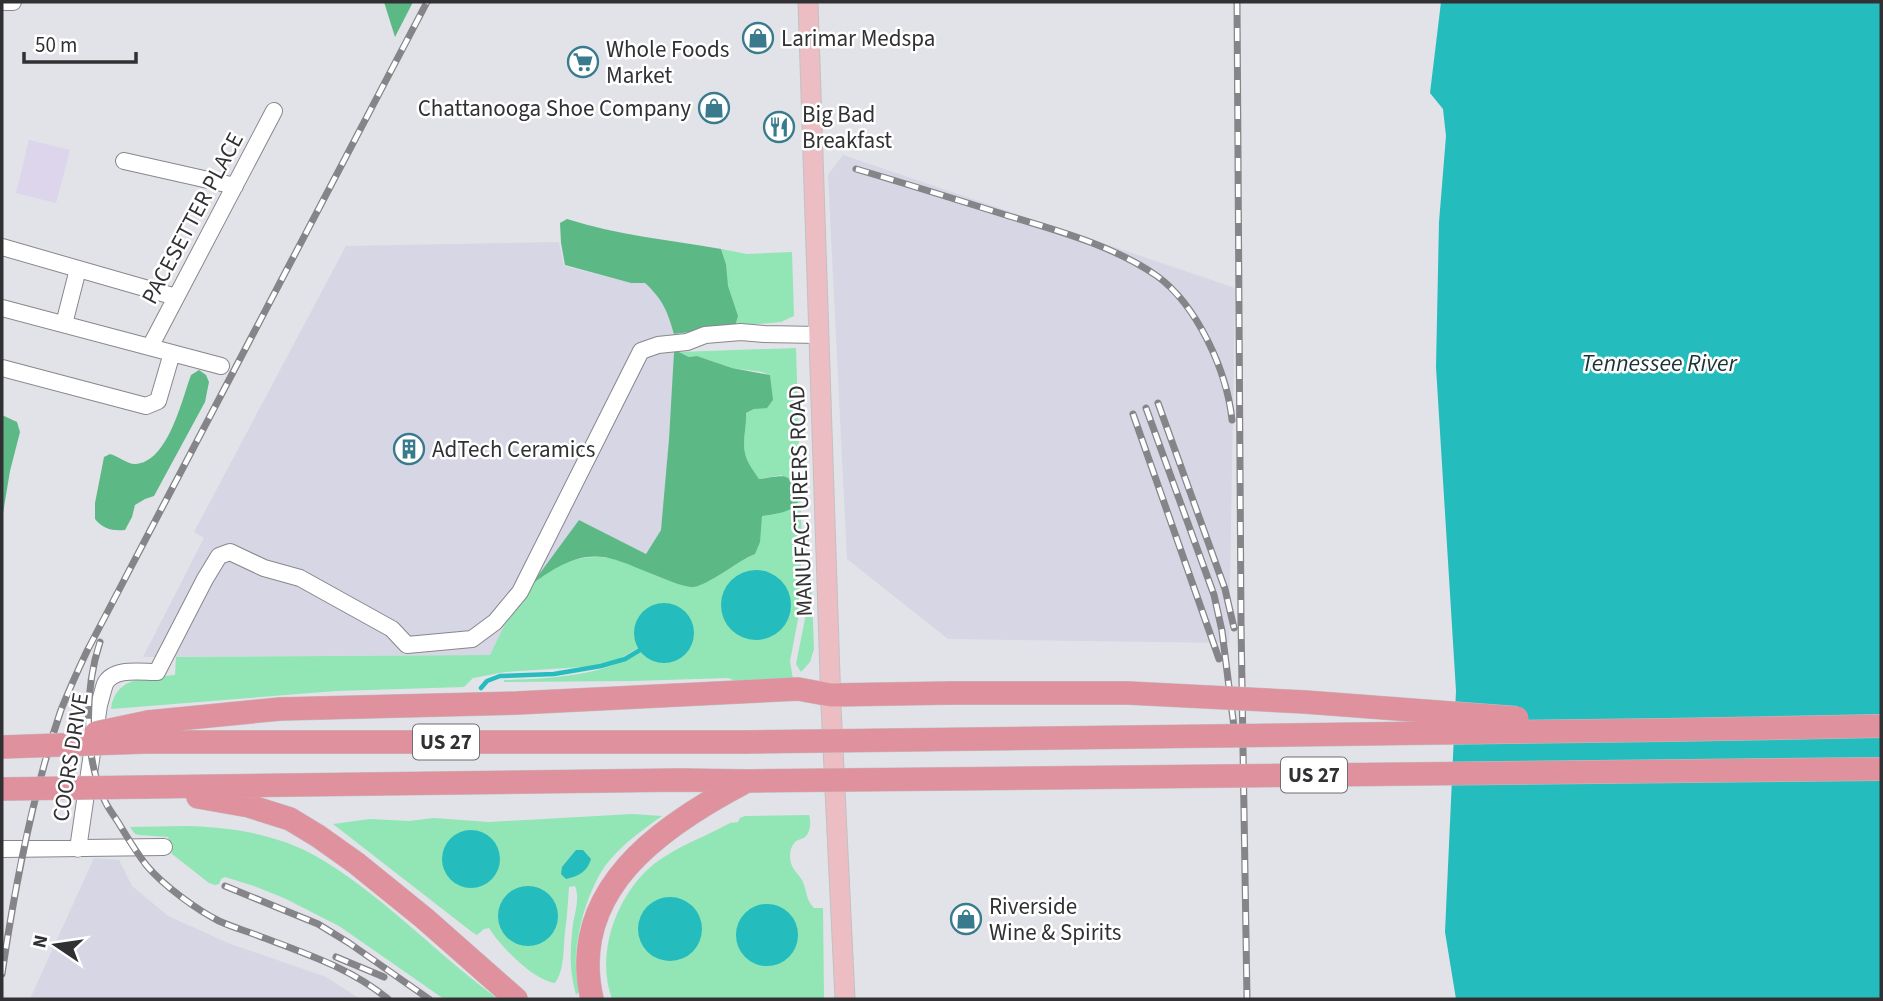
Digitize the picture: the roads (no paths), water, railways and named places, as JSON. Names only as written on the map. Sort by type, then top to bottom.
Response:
[{"type":"highway","points":[[146,732],[280,709],[530,702],[798,689],[831,695],[1128,693],[1305,702],[1667,730]]},
{"type":"highway","name":"US 27","points":[[2,747],[26,747],[146,732],[747,742],[1881,726]]},
{"type":"highway","name":"US 27","points":[[2,789],[680,779],[1881,769]]},
{"type":"highway","points":[[592,999],[587,975],[588,956],[598,911],[606,895],[650,844],[677,821],[748,780]]},
{"type":"highway","points":[[146,787],[249,806],[290,819],[356,863],[424,918],[516,999]]},
{"type":"main road","name":"MANUFACTURERS ROAD","points":[[808,2],[831,695],[845,999]]},
{"type":"street","points":[[2,2],[13,2]]},
{"type":"street","name":"PACESETTER PLACE","points":[[150,347],[274,111]]},
{"type":"street","points":[[124,161],[235,186]]},
{"type":"street","points":[[2,247],[176,298]]},
{"type":"street","points":[[64,324],[78,269]]},
{"type":"street","points":[[2,308],[221,366]]},
{"type":"street","name":"COORS DRIVE","points":[[78,849],[99,705],[106,683],[110,676],[120,673],[157,672],[219,556],[230,552],[264,568],[300,578],[392,629],[407,645],[472,639],[495,622],[520,592],[641,351],[658,345],[687,342],[705,335],[741,332],[819,335]]},
{"type":"street","points":[[2,368],[146,405],[158,401],[172,353]]},
{"type":"street","points":[[2,849],[164,847]]},
{"type":"water","name":"Tennessee River","points":[[1441,2],[1881,2],[1881,999],[1456,999],[1445,932],[1456,691],[1436,367],[1439,222],[1446,136],[1443,109],[1430,93]]},
{"type":"water","points":[[756,570],[781,580],[791,605],[781,630],[756,640],[731,630],[721,605],[731,580]]},
{"type":"water","points":[[664,603],[685,612],[694,633],[685,654],[664,663],[643,654],[634,633],[643,612]]},
{"type":"water","points":[[471,830],[487,835],[495,843],[500,859],[495,875],[487,883],[471,888],[455,883],[447,875],[442,859],[447,843],[455,835]]},
{"type":"water","points":[[576,850],[583,850],[591,859],[582,873],[566,879],[561,874],[562,867]]},
{"type":"water","points":[[528,886],[549,895],[558,916],[549,937],[528,946],[507,937],[498,916],[507,895]]},
{"type":"water","points":[[664,897],[676,897],[693,906],[700,917],[700,941],[693,952],[676,961],[664,961],[652,956],[643,947],[638,935],[638,923],[643,911],[652,902]]},
{"type":"water","points":[[761,904],[773,904],[789,913],[796,923],[796,947],[789,957],[773,966],[761,966],[750,961],[741,952],[736,941],[736,929],[741,918],[750,909]]},
{"type":"waterway","points":[[481,688],[487,681],[500,676],[554,674],[601,666],[625,659],[640,650]]},
{"type":"railway","points":[[2,974],[33,807],[51,742],[70,688],[427,2]]},
{"type":"railway","points":[[1237,2],[1241,622],[1247,999]]},
{"type":"railway","points":[[856,169],[1086,240],[1123,256],[1157,276],[1185,304],[1208,340],[1224,381],[1232,420]]},
{"type":"railway","points":[[1158,403],[1225,589],[1234,628]]},
{"type":"railway","points":[[1146,408],[1214,595],[1222,631],[1234,727]]},
{"type":"railway","points":[[1133,414],[1219,659]]},
{"type":"railway","points":[[100,642],[89,700],[92,762],[107,805],[147,866],[171,889],[210,916],[326,962],[359,978],[388,999]]},
{"type":"railway","points":[[225,886],[318,924],[429,999]]},
{"type":"railway","points":[[336,957],[384,977]]},
{"type":"place","name":"Larimar Medspa","points":[[758,38]]},
{"type":"place","name":"Whole Foods Market","points":[[583,62]]},
{"type":"place","name":"Chattanooga Shoe Company","points":[[714,108]]},
{"type":"place","name":"Big Bad Breakfast","points":[[779,127]]},
{"type":"place","name":"AdTech Ceramics","points":[[409,449]]},
{"type":"place","name":"Riverside Wine & Spirits","points":[[966,919]]}]
